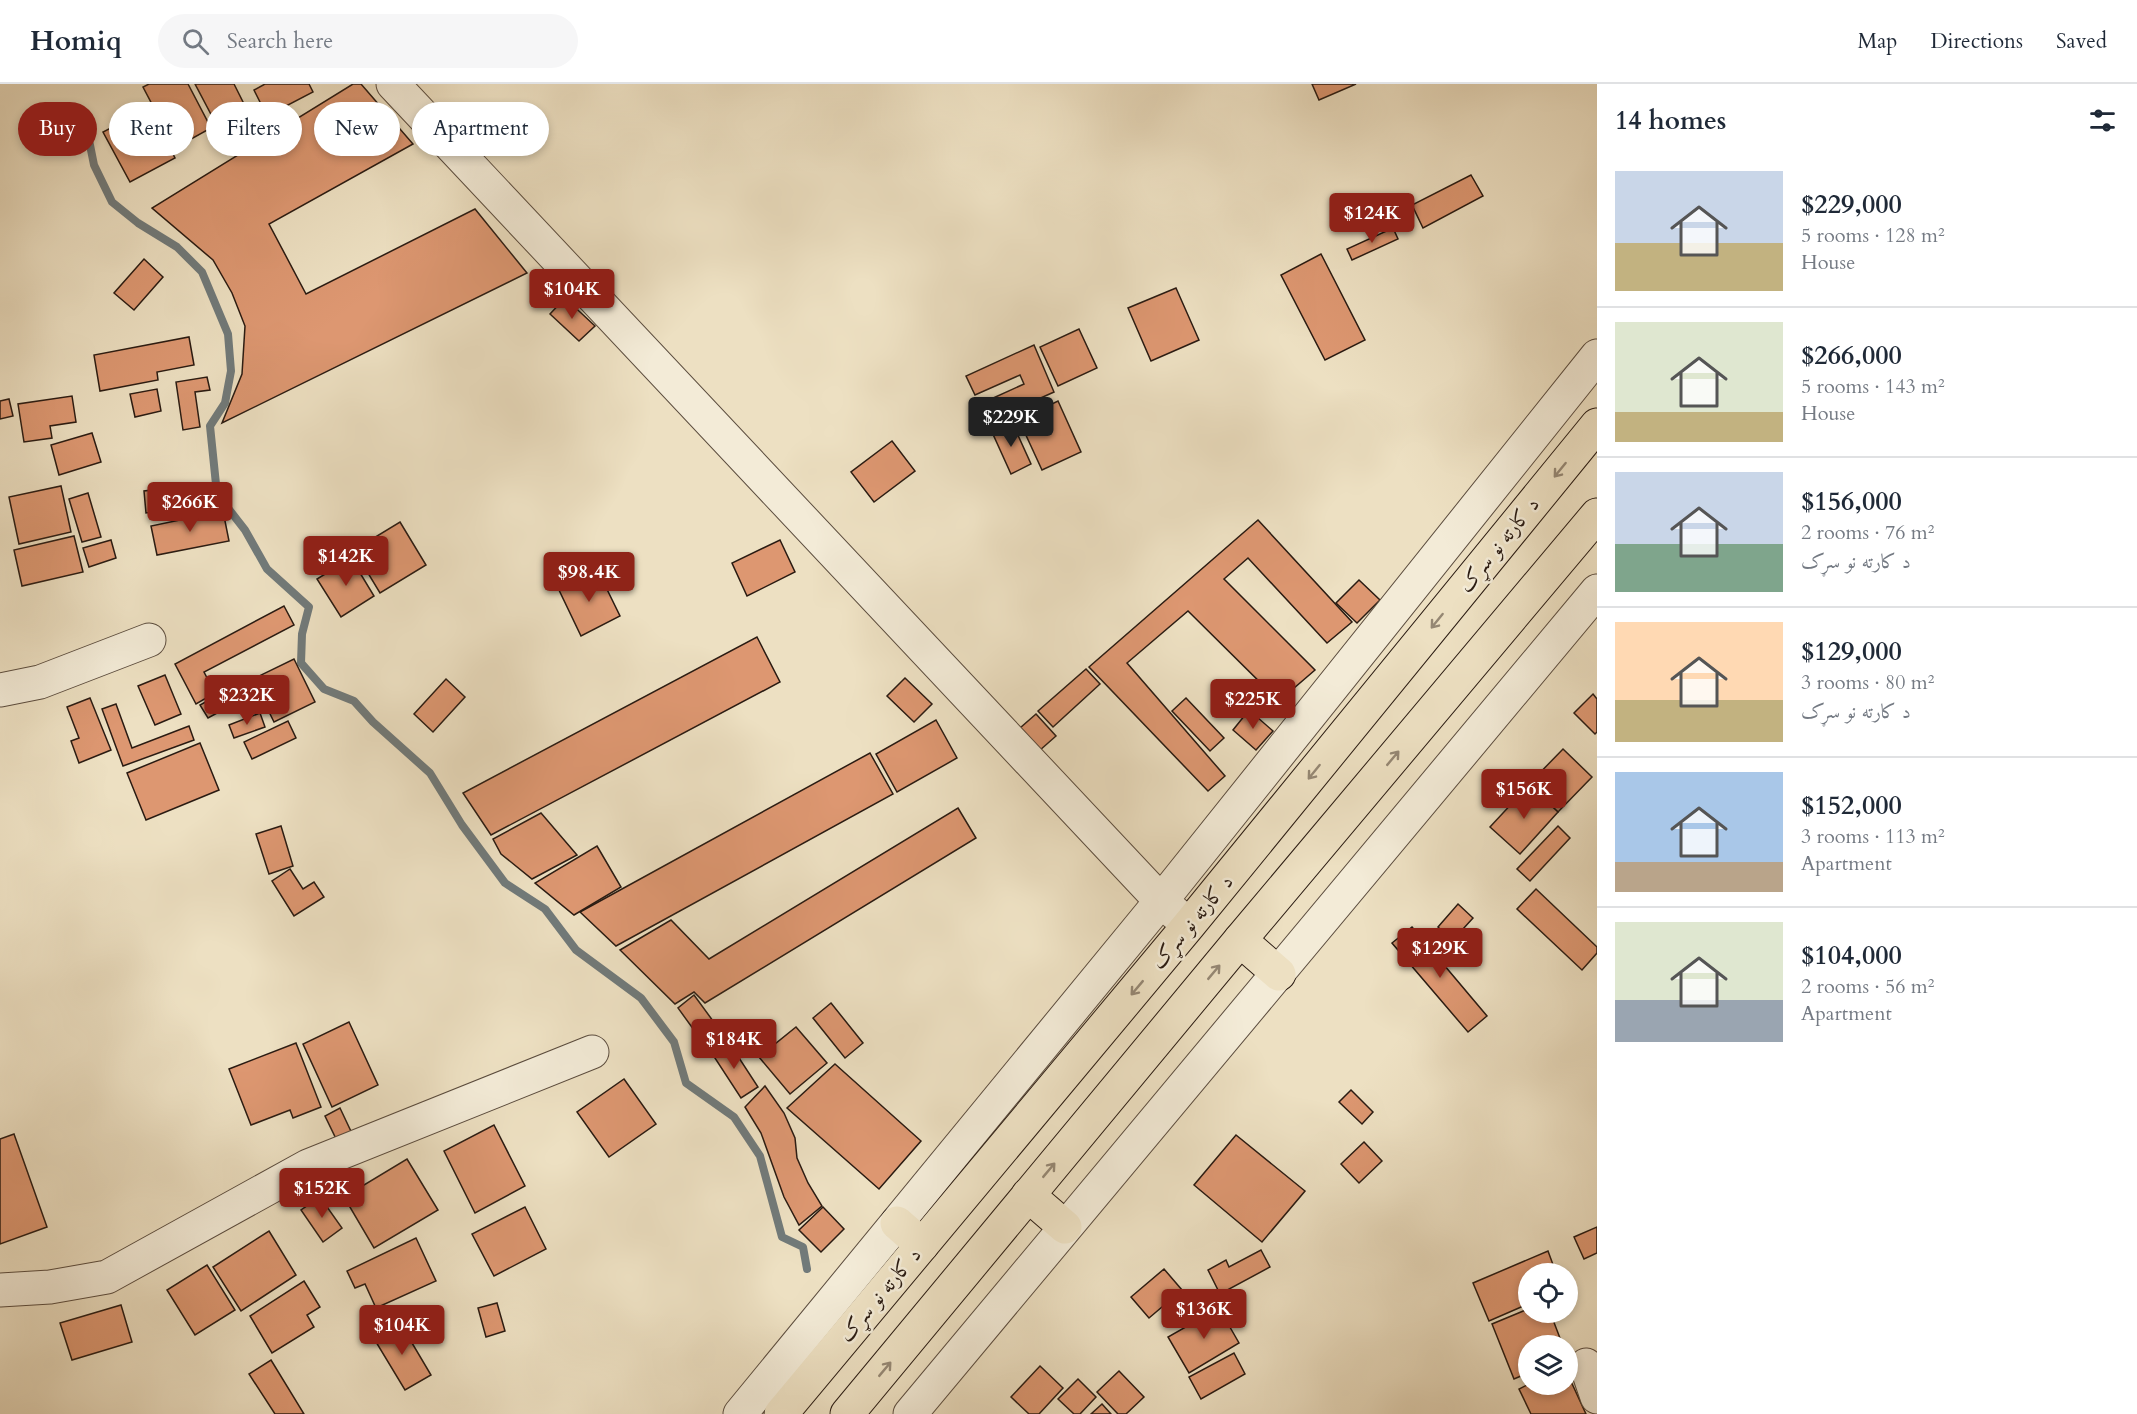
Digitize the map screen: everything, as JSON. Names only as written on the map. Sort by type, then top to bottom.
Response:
[{"type":"highway","name":"د کارته نو سړک","points":[[781,1414],[1189,925],[1597,424]]},
{"type":"highway","points":[[847,1414],[1240,940],[1597,515]]},
{"type":"highway","points":[[1240,940],[1279,974]]},
{"type":"highway","points":[[1028,1195],[1065,1227]]},
{"type":"highway","points":[[897,1223],[922,1245]]},
{"type":"street","points":[[393,84],[1161,901],[1189,925]]},
{"type":"street","points":[[740,1414],[1161,901],[1597,356]]},
{"type":"street","points":[[921,1410],[1065,1227],[1279,974],[1597,591]]},
{"type":"street","points":[[0,690],[40,682],[149,640]]},
{"type":"street","points":[[0,1290],[50,1287],[107,1277],[308,1166],[592,1052]]},
{"type":"street","points":[[1586,1365],[1597,1396]]},
{"type":"building","points":[[149,84],[188,84],[206,118],[206,131],[194,137],[194,102],[151,102],[143,87]]},
{"type":"building","points":[[195,84],[234,84],[243,102],[206,102],[206,105]]},
{"type":"building","points":[[265,84],[309,84],[313,92],[294,102],[260,102],[254,90]]},
{"type":"building","points":[[353,84],[361,84],[377,102],[324,102]]},
{"type":"building","points":[[1312,84],[1356,84],[1319,100]]},
{"type":"building","points":[[314,108],[314,156],[391,156],[269,224],[306,294],[475,209],[527,273],[222,423],[242,374],[245,326],[232,293],[213,260],[152,208],[236,156],[302,156],[302,115]]},
{"type":"building","points":[[109,129],[109,143],[103,132]]},
{"type":"building","points":[[400,129],[412,143],[400,151]]},
{"type":"building","points":[[116,156],[174,156],[175,158],[130,182]]},
{"type":"building","points":[[1471,175],[1483,196],[1423,228],[1412,205]]},
{"type":"building","points":[[1393,228],[1398,239],[1352,260],[1347,249]]},
{"type":"building","points":[[1321,254],[1365,340],[1325,360],[1281,275]]},
{"type":"building","points":[[144,259],[163,277],[134,310],[114,293]]},
{"type":"building","points":[[1176,288],[1199,340],[1151,361],[1128,308]]},
{"type":"building","points":[[565,298],[595,326],[579,341],[550,314]]},
{"type":"building","points":[[1079,329],[1097,368],[1058,386],[1040,347]]},
{"type":"building","points":[[189,337],[194,365],[157,372],[158,380],[100,391],[94,355]]},
{"type":"building","points":[[1034,345],[1054,392],[987,422],[980,404],[1024,384],[1020,375],[975,395],[966,376]]},
{"type":"building","points":[[207,377],[210,390],[195,392],[200,427],[183,430],[176,382]]},
{"type":"building","points":[[157,389],[161,411],[135,417],[130,394]]},
{"type":"building","points":[[72,396],[76,422],[50,426],[52,438],[24,442],[18,404]]},
{"type":"building","points":[[9,399],[13,416],[0,419],[0,401]]},
{"type":"building","points":[[1058,401],[1081,452],[1042,470],[1019,420]]},
{"type":"building","points":[[1012,422],[1031,464],[1011,474],[992,432]]},
{"type":"building","points":[[92,433],[101,462],[59,475],[51,445]]},
{"type":"building","points":[[892,441],[915,471],[874,502],[851,472]]},
{"type":"building","points":[[202,484],[204,506],[146,513],[144,491]]},
{"type":"building","points":[[61,486],[71,532],[19,544],[9,497]]},
{"type":"building","points":[[88,493],[101,537],[82,542],[69,499]]},
{"type":"building","points":[[223,511],[229,541],[157,555],[151,526]]},
{"type":"building","points":[[1258,520],[1352,622],[1327,643],[1248,558],[1224,579],[1315,670],[1279,701],[1188,611],[1127,663],[1225,776],[1208,791],[1089,667]]},
{"type":"building","points":[[400,522],[426,565],[380,593],[354,550]]},
{"type":"building","points":[[74,536],[83,572],[22,586],[14,550]]},
{"type":"building","points":[[111,540],[116,558],[89,567],[83,548]]},
{"type":"building","points":[[780,540],[795,572],[747,596],[732,563]]},
{"type":"building","points":[[351,558],[374,596],[341,617],[317,579]]},
{"type":"building","points":[[598,571],[620,616],[581,636],[559,590]]},
{"type":"building","points":[[1359,580],[1380,600],[1357,623],[1336,603]]},
{"type":"building","points":[[284,606],[294,625],[204,672],[215,693],[196,704],[175,664]]},
{"type":"building","points":[[757,637],[780,682],[491,835],[463,793]]},
{"type":"building","points":[[294,659],[315,702],[274,722],[253,679]]},
{"type":"building","points":[[1086,669],[1100,684],[1053,727],[1038,711]]},
{"type":"building","points":[[165,675],[181,714],[155,725],[138,686]]},
{"type":"building","points":[[905,678],[932,704],[914,722],[887,696]]},
{"type":"building","points":[[446,679],[465,697],[433,732],[414,714]]},
{"type":"building","points":[[238,684],[245,698],[208,718],[200,705]]},
{"type":"building","points":[[1593,694],[1597,699],[1597,732],[1595,734],[1574,713]]},
{"type":"building","points":[[90,698],[111,750],[79,763],[71,741],[79,738],[67,707]]},
{"type":"building","points":[[1186,698],[1224,738],[1210,751],[1172,711]]},
{"type":"building","points":[[116,704],[132,748],[189,726],[194,740],[123,766],[102,709]]},
{"type":"building","points":[[1249,710],[1273,731],[1256,750],[1233,730]]},
{"type":"building","points":[[260,713],[265,727],[234,738],[229,725]]},
{"type":"building","points":[[1036,714],[1056,736],[1031,758],[1011,736]]},
{"type":"building","points":[[936,720],[957,758],[897,792],[876,754]]},
{"type":"building","points":[[288,721],[296,738],[252,759],[244,742]]},
{"type":"building","points":[[200,743],[219,790],[146,820],[127,773]]},
{"type":"building","points":[[1563,749],[1592,777],[1558,812],[1529,784]]},
{"type":"building","points":[[870,753],[893,794],[616,946],[580,912]]},
{"type":"building","points":[[1529,785],[1558,812],[1520,854],[1490,827]]},
{"type":"building","points":[[958,808],[976,838],[705,1003],[694,992],[675,1004],[620,950],[671,920],[709,959]]},
{"type":"building","points":[[541,813],[577,855],[532,879],[501,854],[493,839]]},
{"type":"building","points":[[281,826],[293,866],[269,874],[256,834]]},
{"type":"building","points":[[1558,826],[1570,838],[1530,881],[1517,869]]},
{"type":"building","points":[[597,846],[621,887],[574,915],[535,883]]},
{"type":"building","points":[[290,869],[303,889],[314,882],[324,897],[294,916],[272,881]]},
{"type":"building","points":[[1536,889],[1597,947],[1597,953],[1582,970],[1517,909]]},
{"type":"building","points":[[1458,904],[1473,918],[1452,941],[1438,927]]},
{"type":"building","points":[[1412,927],[1487,1016],[1468,1032],[1392,943]]},
{"type":"building","points":[[694,995],[724,1036],[707,1048],[678,1008]]},
{"type":"building","points":[[831,1003],[863,1043],[845,1058],[813,1018]]},
{"type":"building","points":[[349,1022],[378,1085],[332,1107],[303,1044]]},
{"type":"building","points":[[796,1027],[827,1063],[790,1094],[759,1057]]},
{"type":"building","points":[[728,1041],[758,1087],[741,1098],[711,1052]]},
{"type":"building","points":[[296,1043],[321,1107],[293,1118],[290,1110],[251,1125],[229,1069]]},
{"type":"building","points":[[835,1064],[921,1141],[879,1189],[787,1108]]},
{"type":"building","points":[[624,1079],[656,1124],[609,1157],[577,1112]]},
{"type":"building","points":[[765,1086],[784,1113],[795,1138],[797,1158],[822,1206],[799,1225],[784,1197],[761,1133],[745,1107]]},
{"type":"building","points":[[1351,1090],[1373,1112],[1362,1124],[1339,1102]]},
{"type":"building","points":[[340,1108],[356,1142],[341,1149],[325,1116]]},
{"type":"building","points":[[494,1125],[525,1186],[475,1213],[444,1151]]},
{"type":"building","points":[[14,1134],[47,1227],[0,1244],[0,1139]]},
{"type":"building","points":[[1236,1135],[1305,1191],[1262,1242],[1194,1185]]},
{"type":"building","points":[[1364,1142],[1382,1161],[1359,1183],[1341,1164]]},
{"type":"building","points":[[407,1159],[438,1210],[374,1248],[344,1197]]},
{"type":"building","points":[[320,1197],[342,1228],[323,1242],[301,1210]]},
{"type":"building","points":[[525,1207],[546,1249],[494,1276],[472,1234]]},
{"type":"building","points":[[823,1207],[844,1229],[821,1252],[799,1230]]},
{"type":"building","points":[[1597,1227],[1597,1253],[1584,1259],[1574,1237]]},
{"type":"building","points":[[269,1231],[296,1275],[241,1311],[213,1267]]},
{"type":"building","points":[[416,1238],[436,1281],[376,1308],[365,1284],[355,1288],[347,1271]]},
{"type":"building","points":[[1261,1250],[1270,1267],[1220,1294],[1208,1270],[1226,1260],[1229,1267]]},
{"type":"building","points":[[1548,1251],[1552,1263],[1520,1263]]},
{"type":"building","points":[[1518,1264],[1518,1308],[1489,1321],[1473,1283]]},
{"type":"building","points":[[207,1265],[235,1310],[195,1335],[167,1290]]},
{"type":"building","points":[[1164,1269],[1182,1290],[1149,1318],[1131,1297]]},
{"type":"building","points":[[304,1281],[320,1307],[307,1315],[314,1327],[272,1353],[250,1316]]},
{"type":"building","points":[[497,1303],[505,1331],[486,1337],[478,1308]]},
{"type":"building","points":[[121,1305],[132,1342],[72,1360],[60,1323]]},
{"type":"building","points":[[1219,1308],[1239,1343],[1189,1373],[1168,1337]]},
{"type":"building","points":[[1518,1313],[1518,1323],[1554,1323],[1559,1335],[1518,1335],[1518,1377],[1514,1379],[1492,1324]]},
{"type":"building","points":[[399,1321],[431,1375],[405,1390],[373,1337]]},
{"type":"building","points":[[1234,1353],[1245,1374],[1201,1399],[1189,1377]]},
{"type":"building","points":[[271,1360],[304,1414],[275,1414],[249,1374]]},
{"type":"building","points":[[1040,1366],[1063,1388],[1039,1414],[1029,1414],[1011,1397]]},
{"type":"building","points":[[1119,1371],[1144,1397],[1126,1414],[1118,1414],[1097,1392]]},
{"type":"building","points":[[1078,1379],[1096,1397],[1080,1414],[1074,1414],[1058,1399]]},
{"type":"building","points":[[1522,1395],[1577,1395],[1586,1414],[1531,1414]]},
{"type":"building","points":[[1102,1404],[1111,1414],[1091,1414]]},
{"type":"waterway","points":[[92,156],[94,165],[112,202],[138,223],[177,247],[202,272],[228,334],[231,371],[225,403],[210,426],[217,494],[245,530],[267,569],[309,607],[302,634],[301,663],[324,689],[354,701],[373,722],[430,773],[462,825],[505,883],[545,909],[576,950],[641,998],[674,1042],[686,1083],[734,1117],[760,1156],[782,1237],[803,1247],[807,1269]]}]
